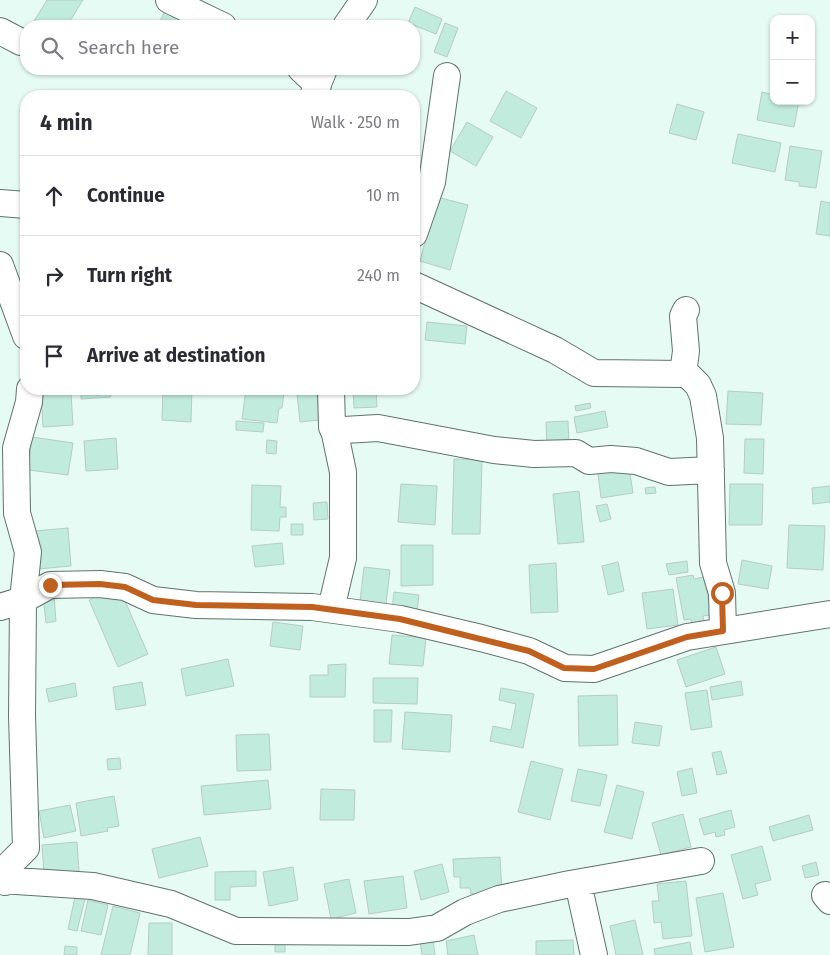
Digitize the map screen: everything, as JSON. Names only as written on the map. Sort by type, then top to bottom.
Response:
[{"type":"street","points":[[169,0],[211,20]]},
{"type":"street","points":[[350,20],[364,0]]},
{"type":"street","points":[[420,217],[432,182],[447,76]]},
{"type":"street","points":[[0,203],[20,205]]},
{"type":"street","points":[[0,265],[20,320]]},
{"type":"street","points":[[420,288],[555,350],[594,373],[684,374],[689,376],[698,385],[703,396],[710,438],[713,562],[722,593],[723,631]]},
{"type":"street","points":[[684,374],[686,352],[683,316],[686,310]]},
{"type":"street","points":[[30,395],[16,448],[17,513],[28,552],[12,603],[22,716],[26,848],[0,873],[2,881],[93,886],[171,904],[236,930],[351,933],[409,932],[437,928],[465,912],[499,899],[701,861]]},
{"type":"street","points":[[330,395],[332,427],[336,434],[343,472],[343,558],[331,609]]},
{"type":"street","points":[[332,427],[344,430],[378,428],[494,450],[534,454],[576,453],[589,461],[611,459],[636,461],[669,472],[711,470]]},
{"type":"street","points":[[12,603],[50,585],[100,584],[125,587],[153,600],[187,604],[331,609],[400,619],[481,638],[529,651],[564,668],[594,669],[687,637],[830,614]]},
{"type":"street","points":[[578,883],[594,955]]},
{"type":"building","points":[[47,0],[83,0],[71,20],[35,20]]},
{"type":"building","points":[[415,7],[442,19],[436,34],[420,28],[420,20],[409,20]]},
{"type":"building","points":[[166,8],[188,18],[187,20],[161,20]]},
{"type":"building","points":[[445,23],[458,28],[447,57],[434,52]]},
{"type":"building","points":[[506,91],[537,108],[521,138],[490,121]]},
{"type":"building","points":[[762,92],[770,94],[770,105],[798,105],[794,127],[757,120]]},
{"type":"building","points":[[677,104],[704,112],[696,140],[669,133]]},
{"type":"building","points":[[467,122],[493,137],[476,166],[450,151]]},
{"type":"building","points":[[738,134],[781,143],[775,172],[732,163]]},
{"type":"building","points":[[790,146],[822,151],[816,188],[799,186],[799,182],[785,180]]},
{"type":"building","points":[[437,197],[468,205],[450,270],[420,261]]},
{"type":"building","points":[[821,201],[830,203],[830,236],[816,234]]},
{"type":"building","points":[[427,322],[467,326],[465,344],[425,340]]},
{"type":"building","points":[[728,391],[763,393],[761,425],[726,424]]},
{"type":"building","points":[[41,395],[71,395],[73,425],[43,427]]},
{"type":"building","points":[[81,395],[111,395],[111,397],[81,399]]},
{"type":"building","points":[[163,395],[192,395],[191,422],[162,420]]},
{"type":"building","points":[[245,395],[284,395],[282,408],[279,408],[277,423],[242,419]]},
{"type":"building","points":[[297,395],[317,395],[319,420],[300,422]]},
{"type":"building","points":[[353,395],[376,395],[377,407],[354,408]]},
{"type":"building","points":[[590,403],[591,408],[576,411],[575,406]]},
{"type":"building","points":[[605,411],[608,427],[577,433],[574,417]]},
{"type":"building","points":[[236,421],[264,423],[263,432],[236,430]]},
{"type":"building","points":[[568,421],[569,447],[547,448],[546,422]]},
{"type":"building","points":[[32,437],[73,443],[68,475],[28,470]]},
{"type":"building","points":[[116,438],[118,469],[86,471],[84,441]]},
{"type":"building","points":[[745,439],[764,439],[763,474],[744,473]]},
{"type":"building","points":[[267,440],[277,441],[276,454],[266,453]]},
{"type":"building","points":[[454,459],[482,460],[480,534],[452,534]]},
{"type":"building","points":[[628,461],[633,493],[601,498],[597,465]]},
{"type":"building","points":[[401,484],[437,486],[435,525],[398,522]]},
{"type":"building","points":[[730,484],[763,484],[762,525],[729,525]]},
{"type":"building","points":[[252,485],[281,486],[280,507],[286,507],[286,517],[280,517],[279,531],[251,530]]},
{"type":"building","points":[[830,486],[830,502],[813,504],[812,488]]},
{"type":"building","points":[[655,487],[656,493],[646,494],[645,488]]},
{"type":"building","points":[[579,491],[584,542],[558,544],[553,494]]},
{"type":"building","points":[[327,502],[328,519],[314,520],[313,503]]},
{"type":"building","points":[[607,504],[611,519],[600,522],[596,506]]},
{"type":"building","points":[[291,524],[303,524],[303,535],[291,535]]},
{"type":"building","points":[[789,525],[825,526],[823,570],[787,568]]},
{"type":"building","points":[[68,528],[71,566],[38,569],[35,531]]},
{"type":"building","points":[[282,543],[284,564],[255,567],[252,546]]},
{"type":"building","points":[[401,545],[433,545],[433,585],[401,586]]},
{"type":"building","points":[[742,560],[772,566],[768,589],[738,584]]},
{"type":"building","points":[[687,561],[688,572],[669,575],[666,564]]},
{"type":"building","points":[[618,562],[624,591],[608,595],[602,566]]},
{"type":"building","points":[[556,563],[558,612],[531,613],[529,565]]},
{"type":"building","points":[[364,567],[390,570],[386,604],[360,601]]},
{"type":"building","points":[[693,575],[694,579],[704,577],[711,615],[703,616],[704,622],[692,625],[691,619],[684,620],[676,578]]},
{"type":"building","points":[[119,587],[148,654],[118,667],[89,600]]},
{"type":"building","points":[[673,589],[678,625],[647,629],[642,593]]},
{"type":"building","points":[[394,592],[419,595],[417,613],[392,610]]},
{"type":"building","points":[[54,595],[56,621],[46,623],[43,596]]},
{"type":"building","points":[[273,622],[303,626],[300,650],[270,646]]},
{"type":"building","points":[[392,635],[426,638],[423,666],[389,664]]},
{"type":"building","points":[[716,647],[725,674],[686,687],[677,660]]},
{"type":"building","points":[[228,659],[234,686],[186,696],[181,669]]},
{"type":"building","points":[[346,664],[345,697],[310,697],[310,675],[328,675],[328,665]]},
{"type":"building","points":[[373,678],[418,678],[417,704],[373,703]]},
{"type":"building","points":[[741,681],[743,695],[712,700],[710,687]]},
{"type":"building","points":[[142,682],[146,705],[116,710],[113,687]]},
{"type":"building","points":[[75,683],[77,696],[49,702],[46,689]]},
{"type":"building","points":[[501,688],[534,694],[523,748],[490,741],[493,726],[511,730],[516,704],[499,700]]},
{"type":"building","points":[[707,690],[712,727],[691,730],[685,693]]},
{"type":"building","points":[[617,695],[618,745],[579,746],[578,696]]},
{"type":"building","points":[[374,710],[392,710],[391,742],[374,742]]},
{"type":"building","points":[[405,712],[452,715],[450,752],[402,749]]},
{"type":"building","points":[[635,722],[662,726],[659,746],[632,743]]},
{"type":"building","points":[[269,734],[271,770],[237,771],[236,735]]},
{"type":"building","points":[[721,751],[727,773],[717,775],[712,753]]},
{"type":"building","points":[[120,758],[121,769],[108,770],[107,759]]},
{"type":"building","points":[[531,761],[563,769],[550,820],[518,812]]},
{"type":"building","points":[[692,768],[697,793],[682,796],[677,772]]},
{"type":"building","points":[[578,769],[607,775],[600,806],[571,801]]},
{"type":"building","points":[[268,780],[271,809],[204,815],[201,786]]},
{"type":"building","points":[[617,785],[644,792],[632,839],[604,832]]},
{"type":"building","points":[[321,789],[355,790],[354,820],[320,820]]},
{"type":"building","points":[[114,796],[119,826],[107,828],[108,831],[81,836],[76,803]]},
{"type":"building","points":[[70,805],[76,831],[44,838],[39,811]]},
{"type":"building","points":[[731,810],[735,827],[724,830],[725,835],[716,837],[715,832],[704,835],[699,819]]},
{"type":"building","points":[[683,814],[691,847],[661,855],[652,823]]},
{"type":"building","points":[[809,815],[813,830],[773,841],[769,827]]},
{"type":"building","points":[[200,837],[208,866],[159,878],[152,849]]},
{"type":"building","points":[[77,842],[79,871],[44,874],[42,845]]},
{"type":"building","points":[[762,846],[771,880],[755,884],[758,895],[743,899],[731,855]]},
{"type":"building","points":[[500,857],[502,893],[471,894],[470,888],[460,888],[460,877],[454,877],[453,859]]},
{"type":"building","points":[[816,862],[819,875],[805,878],[802,866]]},
{"type":"building","points":[[442,864],[449,892],[421,900],[414,871]]},
{"type":"building","points":[[293,867],[298,900],[269,906],[263,872]]},
{"type":"building","points":[[256,871],[256,886],[230,887],[230,900],[215,900],[215,872]]},
{"type":"building","points":[[403,876],[407,908],[369,914],[364,881]]},
{"type":"building","points":[[349,879],[356,913],[331,919],[324,884]]},
{"type":"building","points":[[686,881],[692,936],[663,939],[661,922],[654,923],[652,901],[659,901],[657,884]]},
{"type":"building","points":[[723,893],[734,947],[705,952],[696,898]]},
{"type":"building","points":[[75,897],[85,899],[77,931],[68,929]]},
{"type":"building","points":[[88,900],[108,905],[101,935],[81,931]]},
{"type":"building","points":[[113,906],[140,913],[130,955],[101,955]]},
{"type":"building","points":[[635,920],[643,955],[616,955],[610,926]]},
{"type":"building","points":[[149,923],[172,923],[172,955],[148,955]]},
{"type":"building","points":[[474,935],[478,955],[448,955],[446,941]]},
{"type":"building","points":[[275,936],[285,936],[285,952],[275,952]]},
{"type":"building","points":[[433,939],[435,955],[422,955],[420,941]]},
{"type":"building","points":[[573,940],[574,955],[536,955],[536,941]]},
{"type":"building","points":[[690,942],[692,955],[655,955],[654,949]]},
{"type":"building","points":[[65,946],[77,947],[77,955],[64,955]]},
{"type":"route","points":[[50,585],[100,584],[125,587],[153,600],[196,605],[312,607],[400,619],[529,651],[564,668],[594,669],[687,637],[723,631],[722,593]]}]
